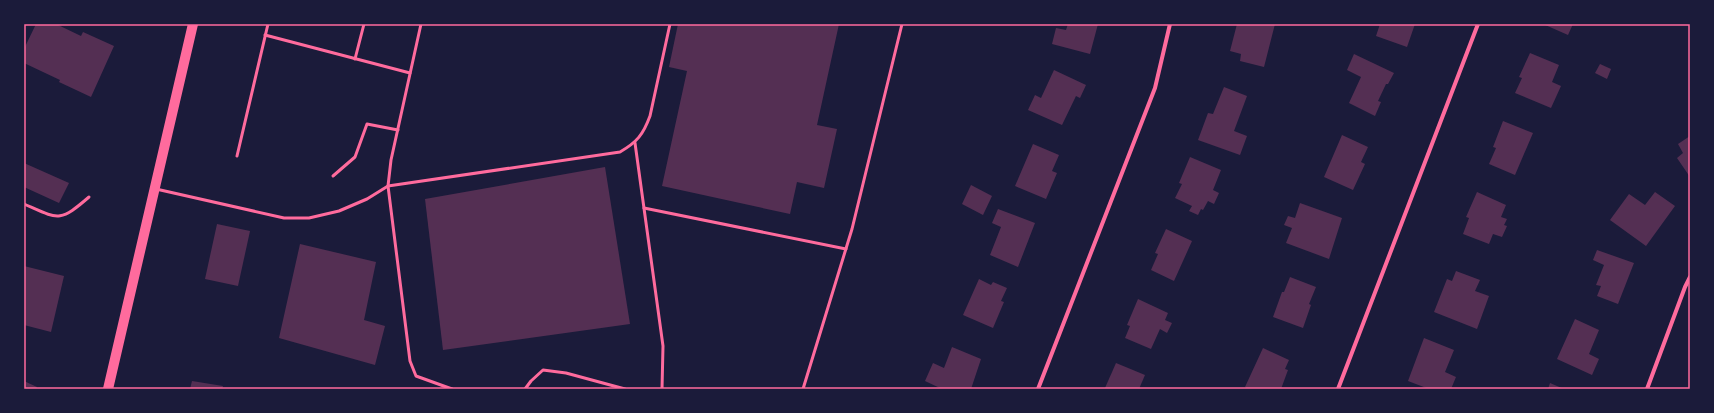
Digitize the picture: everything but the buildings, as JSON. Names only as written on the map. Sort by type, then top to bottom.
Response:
[{"type":"main road","points":[[108,389],[193,24]]},
{"type":"street","points":[[1038,389],[1155,88],[1170,24]]},
{"type":"street","points":[[1338,389],[1478,24]]},
{"type":"street","points":[[1647,389],[1690,277]]},
{"type":"lane","points":[[236,156],[268,24]]},
{"type":"lane","points":[[355,59],[364,24]]},
{"type":"lane","points":[[421,24],[398,130],[388,186],[410,361],[416,376],[452,389]]},
{"type":"lane","points":[[155,189],[284,218],[309,218],[339,211],[388,186],[585,159],[620,152],[635,143],[646,129],[670,24]]},
{"type":"lane","points":[[803,389],[854,222],[902,24]]},
{"type":"lane","points":[[266,35],[410,73]]},
{"type":"lane","points":[[333,176],[355,157],[367,124],[398,130]]},
{"type":"lane","points":[[635,143],[663,346],[662,389]]},
{"type":"lane","points":[[24,204],[53,216],[70,213],[89,197]]},
{"type":"lane","points":[[644,208],[846,249]]},
{"type":"lane","points":[[525,389],[543,370],[566,373],[625,389]]}]
